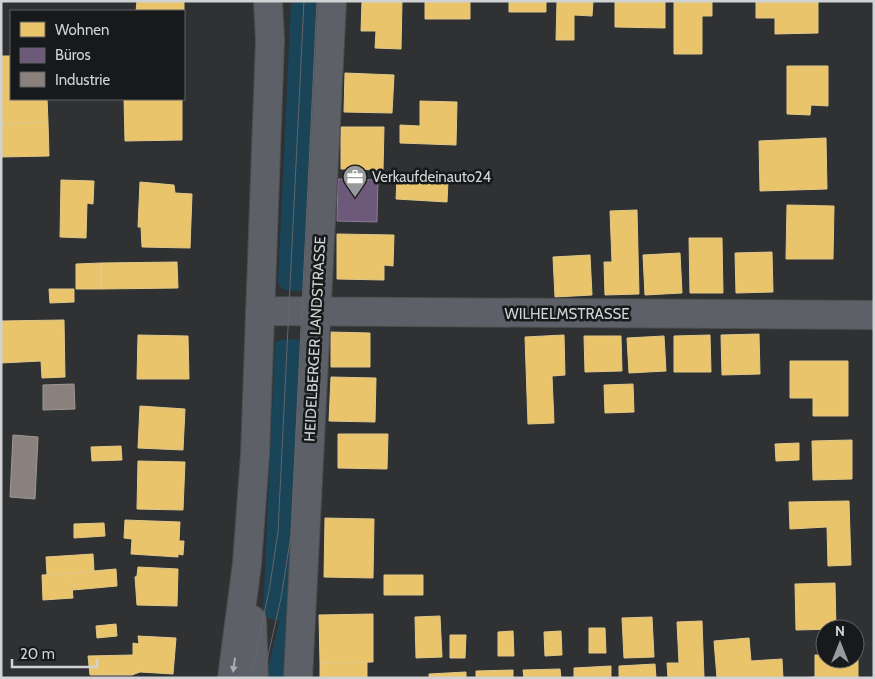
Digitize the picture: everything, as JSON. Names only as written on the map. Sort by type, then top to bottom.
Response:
[{"type":"street","points":[[232,678],[247,564],[255,455],[270,40],[268,1]]},
{"type":"street","name":"HEIDELBERGER LANDSTRASSE","points":[[298,678],[332,1]]},
{"type":"street","name":"WILHELMSTRASSE","points":[[260,311],[316,313],[874,315]]},
{"type":"street","points":[[247,564],[254,678]]},
{"type":"shaded area","points":[[291,1],[325,1],[307,292],[285,290],[280,287],[278,282]]},
{"type":"shaded area","points":[[285,339],[305,340],[293,678],[266,678],[279,621],[263,617],[275,342]]},
{"type":"building: Wohnen","points":[[137,1],[184,1],[184,10],[136,10]]},
{"type":"building: Wohnen","points":[[362,1],[402,1],[401,49],[375,48],[376,31],[361,31]]},
{"type":"building: Wohnen","points":[[425,1],[470,1],[470,19],[425,19]]},
{"type":"building: Wohnen","points":[[509,1],[546,1],[546,12],[509,12]]},
{"type":"building: Wohnen","points":[[557,1],[593,1],[592,16],[574,15],[574,40],[556,40]]},
{"type":"building: Wohnen","points":[[615,1],[665,1],[665,28],[615,27]]},
{"type":"building: Wohnen","points":[[674,1],[712,1],[712,16],[702,16],[702,54],[674,54]]},
{"type":"building: Wohnen","points":[[756,1],[818,1],[818,33],[775,34],[775,18],[756,18]]},
{"type":"building: Wohnen","points":[[1,56],[10,56],[10,89],[1,90]]},
{"type":"building: Wohnen","points":[[787,66],[828,66],[828,106],[811,105],[810,115],[787,114]]},
{"type":"building: Wohnen","points":[[345,73],[394,75],[392,113],[344,112]]},
{"type":"building: Wohnen","points":[[10,89],[10,100],[47,100],[48,122],[1,124],[1,90]]},
{"type":"building: Wohnen","points":[[124,100],[182,100],[182,140],[125,141]]},
{"type":"building: Wohnen","points":[[420,101],[457,102],[456,145],[400,143],[400,125],[420,126]]},
{"type":"building: Wohnen","points":[[48,122],[49,156],[1,157],[1,124]]},
{"type":"building: Wohnen","points":[[341,127],[384,127],[383,170],[341,169]]},
{"type":"building: Wohnen","points":[[826,138],[827,189],[760,191],[759,141]]},
{"type":"building: Wohnen","points":[[397,179],[448,181],[447,202],[396,199]]},
{"type":"building: Wohnen","points":[[61,180],[94,181],[93,204],[87,203],[86,238],[60,237]]},
{"type":"building: Wohnen","points":[[140,182],[174,185],[175,193],[192,194],[190,248],[142,247],[141,227],[138,227]]},
{"type":"building: Wohnen","points":[[787,205],[834,206],[833,259],[786,259]]},
{"type":"building: Wohnen","points":[[637,210],[639,294],[605,295],[604,262],[612,262],[610,211]]},
{"type":"building: Wohnen","points":[[337,234],[394,235],[393,266],[384,265],[384,280],[337,279]]},
{"type":"building: Wohnen","points":[[689,238],[722,238],[723,293],[690,293]]},
{"type":"building: Wohnen","points":[[772,252],[773,292],[736,293],[735,253]]},
{"type":"building: Wohnen","points":[[680,253],[682,293],[645,295],[643,255]]},
{"type":"building: Wohnen","points":[[590,255],[592,295],[555,297],[553,257]]},
{"type":"building: Wohnen","points":[[177,262],[178,288],[101,289],[101,263]]},
{"type":"building: Wohnen","points":[[101,263],[101,289],[76,289],[76,264]]},
{"type":"building: Wohnen","points":[[49,289],[74,289],[74,302],[50,303]]},
{"type":"building: Wohnen","points":[[64,320],[65,377],[42,378],[41,361],[1,363],[1,321]]},
{"type":"building: Wohnen","points":[[331,332],[370,333],[370,367],[331,367]]},
{"type":"building: Wohnen","points":[[759,334],[760,374],[722,375],[721,335]]},
{"type":"building: Wohnen","points":[[138,335],[188,336],[189,379],[137,379]]},
{"type":"building: Wohnen","points":[[564,335],[565,375],[552,376],[554,423],[528,424],[525,337]]},
{"type":"building: Wohnen","points":[[710,335],[711,372],[674,372],[674,336]]},
{"type":"building: Wohnen","points":[[584,336],[621,336],[622,371],[585,372]]},
{"type":"building: Wohnen","points":[[664,336],[666,371],[629,373],[627,338]]},
{"type":"building: Wohnen","points":[[790,361],[848,361],[848,416],[813,416],[813,398],[790,398]]},
{"type":"building: Wohnen","points":[[331,377],[376,378],[375,422],[329,421]]},
{"type":"building: Wohnen","points":[[633,384],[634,412],[605,413],[604,385]]},
{"type":"building: Wohnen","points":[[140,406],[185,409],[183,450],[138,448]]},
{"type":"building: Wohnen","points":[[338,434],[388,434],[387,469],[338,468]]},
{"type":"building: Wohnen","points":[[852,440],[852,479],[813,480],[812,441]]},
{"type":"building: Wohnen","points":[[799,443],[799,460],[776,461],[775,444]]},
{"type":"building: Wohnen","points":[[121,446],[122,460],[92,461],[91,447]]},
{"type":"building: Wohnen","points":[[138,461],[185,462],[183,510],[137,509]]},
{"type":"building: Wohnen","points":[[849,501],[851,565],[828,566],[827,527],[790,529],[789,502]]},
{"type":"building: Wohnen","points":[[325,518],[374,519],[373,578],[324,577]]},
{"type":"building: Wohnen","points":[[125,520],[180,522],[179,541],[184,541],[183,555],[178,554],[178,557],[131,554],[132,539],[124,538]]},
{"type":"building: Wohnen","points":[[104,523],[105,536],[74,538],[74,524]]},
{"type":"building: Wohnen","points":[[93,554],[94,571],[47,575],[46,557]]},
{"type":"building: Wohnen","points":[[138,567],[178,569],[177,606],[137,605],[135,577],[137,576]]},
{"type":"building: Wohnen","points":[[116,569],[117,586],[73,590],[71,573]]},
{"type":"building: Wohnen","points":[[71,573],[73,598],[43,600],[42,575]]},
{"type":"building: Wohnen","points":[[384,575],[423,575],[423,595],[384,595]]},
{"type":"building: Wohnen","points":[[835,583],[836,619],[815,619],[815,630],[796,630],[795,584]]},
{"type":"building: Wohnen","points":[[373,614],[373,662],[320,663],[319,615]]},
{"type":"building: Wohnen","points":[[440,616],[442,657],[416,658],[415,617]]},
{"type":"building: Wohnen","points":[[652,617],[654,657],[624,658],[622,618]]},
{"type":"building: Wohnen","points":[[702,621],[704,678],[668,678],[667,663],[679,663],[677,622]]},
{"type":"building: Wohnen","points":[[116,624],[117,636],[97,638],[96,626]]},
{"type":"building: Wohnen","points":[[589,628],[605,628],[606,653],[589,653]]},
{"type":"building: Wohnen","points":[[513,631],[514,656],[498,656],[498,632]]},
{"type":"building: Wohnen","points":[[561,631],[562,655],[545,656],[544,632]]},
{"type":"building: Wohnen","points":[[450,635],[466,635],[465,658],[450,658]]},
{"type":"building: Wohnen","points":[[138,636],[176,638],[173,674],[140,672],[132,675],[90,675],[88,656],[133,655],[133,643],[139,644]]},
{"type":"building: Wohnen","points":[[749,638],[751,661],[782,659],[783,678],[717,678],[714,641]]},
{"type":"building: Wohnen","points":[[367,662],[367,678],[320,678],[320,663]]},
{"type":"building: Wohnen","points":[[655,664],[656,678],[619,678],[619,666]]},
{"type":"building: Wohnen","points":[[611,666],[611,678],[574,678],[574,668]]},
{"type":"building: Wohnen","points":[[560,669],[561,678],[524,678],[523,670]]},
{"type":"building: Wohnen","points":[[815,669],[858,669],[858,678],[798,678],[815,677]]},
{"type":"building: Wohnen","points":[[513,670],[513,678],[476,678],[476,671]]},
{"type":"building: Wohnen","points":[[466,672],[466,678],[429,678],[429,674]]},
{"type":"building: Büros","points":[[338,179],[378,180],[377,222],[337,221]]},
{"type":"building: Industrie","points":[[74,384],[75,409],[43,410],[43,385]]},
{"type":"building: Industrie","points":[[13,435],[38,437],[35,499],[10,497]]},
{"type":"tram line","points":[[251,678],[270,585],[278,532],[304,1]]},
{"type":"tram line","points":[[263,678],[281,598],[291,535],[317,1]]},
{"type":"place","name":"Verkaufdeinauto24","points":[[355,198]]}]
